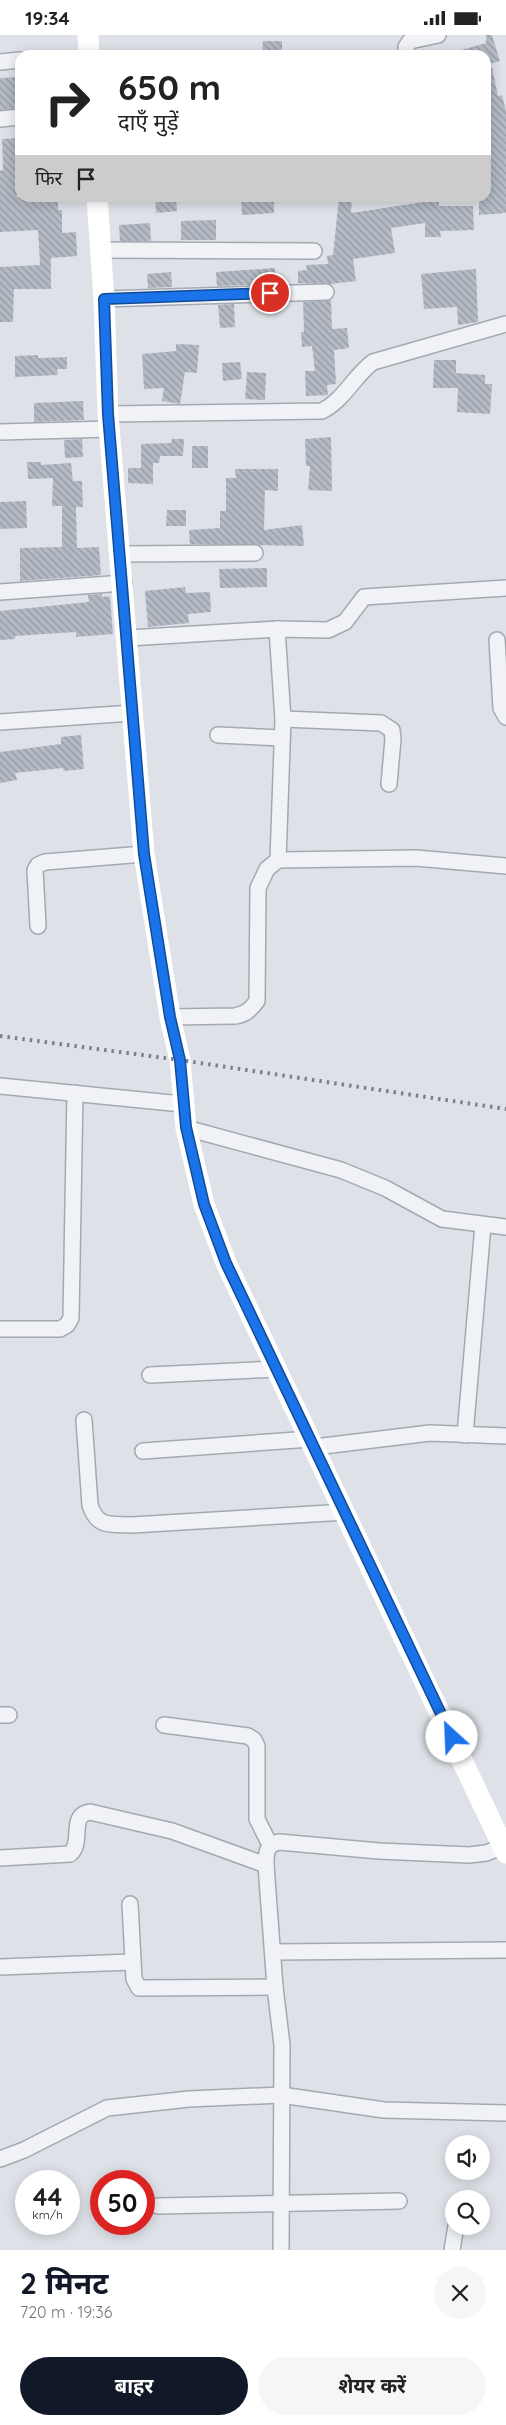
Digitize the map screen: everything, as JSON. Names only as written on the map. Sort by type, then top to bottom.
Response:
[{"type":"main road","points":[[97,202],[104,299],[109,422],[124,583],[144,854],[170,1017],[180,1060],[182,1104],[204,1204],[223,1255],[505,1847]]},
{"type":"street","points":[[406,50],[410,41],[438,35]]},
{"type":"street","points":[[0,62],[15,60]]},
{"type":"street","points":[[0,119],[15,118]]},
{"type":"street","points":[[100,250],[314,251]]},
{"type":"street","points":[[104,299],[326,292]]},
{"type":"street","points":[[0,432],[109,422],[315,413],[330,407],[337,401],[366,367],[373,362],[506,324]]},
{"type":"street","points":[[121,554],[254,553]]},
{"type":"street","points":[[0,593],[124,583]]},
{"type":"street","points":[[128,638],[277,629],[320,631],[335,628],[345,622],[360,600],[368,596],[506,587]]},
{"type":"street","points":[[277,629],[283,719],[278,859]]},
{"type":"street","points":[[497,640],[501,708],[506,717]]},
{"type":"street","points":[[0,722],[133,713]]},
{"type":"street","points":[[283,719],[381,723],[387,725],[392,730],[393,739],[389,784]]},
{"type":"street","points":[[218,735],[282,738]]},
{"type":"street","points":[[38,926],[35,870],[38,865],[45,862],[144,854]]},
{"type":"street","points":[[170,1017],[235,1016],[244,1014],[257,1001],[258,889],[267,869],[278,859],[416,858],[506,866]]},
{"type":"street","points":[[0,1086],[182,1104]]},
{"type":"street","points":[[0,1329],[60,1329],[67,1325],[71,1319],[75,1093]]},
{"type":"street","points":[[186,1127],[341,1170],[385,1188],[442,1219],[506,1227]]},
{"type":"street","points":[[465,1435],[483,1225]]},
{"type":"street","points":[[150,1375],[277,1369]]},
{"type":"street","points":[[84,1420],[90,1505],[93,1515],[106,1524],[132,1525],[346,1512]]},
{"type":"street","points":[[143,1451],[313,1443],[430,1433],[506,1436]]},
{"type":"street","points":[[164,1725],[248,1736],[254,1740],[257,1746],[257,1819],[270,1845]]},
{"type":"street","points":[[0,1858],[70,1854],[75,1848],[79,1818],[84,1813],[90,1812],[172,1831],[266,1865]]},
{"type":"street","points":[[282,2250],[282,2045],[275,1987],[274,1952],[266,1865],[266,1853],[270,1845],[279,1842],[451,1855],[486,1853],[505,1847]]},
{"type":"street","points":[[130,1903],[132,1962],[136,1986],[144,1990],[275,1987]]},
{"type":"street","points":[[274,1952],[506,1950]]},
{"type":"street","points":[[0,1967],[132,1962]]},
{"type":"street","points":[[0,2159],[24,2151],[107,2108],[189,2099],[282,2095],[384,2110],[506,2113]]},
{"type":"street","points":[[158,2206],[399,2201]]},
{"type":"street","points":[[452,2250],[454,2235]]},
{"type":"building","points":[[486,35],[492,35],[500,61],[491,64],[491,50],[462,50],[486,43]]},
{"type":"building","points":[[263,41],[282,41],[282,50],[262,50]]},
{"type":"building","points":[[492,67],[498,96],[502,95],[506,111],[506,213],[479,215],[479,202],[491,202]]},
{"type":"building","points":[[15,77],[15,108],[0,110],[0,78]]},
{"type":"building","points":[[15,138],[15,202],[58,202],[58,210],[62,210],[62,233],[76,232],[77,256],[51,258],[51,289],[14,289],[13,322],[0,322],[0,267],[40,265],[38,230],[0,232],[0,171],[3,170],[2,139]]},
{"type":"building","points":[[155,202],[176,202],[177,211],[156,213]]},
{"type":"building","points":[[241,202],[274,202],[274,213],[242,215]]},
{"type":"building","points":[[338,202],[352,202],[351,213],[424,202],[439,202],[439,206],[473,206],[474,230],[440,231],[441,237],[425,237],[425,223],[391,228],[395,253],[353,259],[356,281],[330,284],[298,283],[298,271],[307,270],[306,265],[328,264],[327,256],[333,255]]},
{"type":"building","points":[[216,220],[216,240],[181,240],[181,221]]},
{"type":"building","points":[[150,223],[151,241],[120,241],[119,225]]},
{"type":"building","points":[[275,268],[275,284],[217,286],[216,272]]},
{"type":"building","points":[[476,269],[478,322],[458,325],[457,307],[424,309],[421,274]]},
{"type":"building","points":[[171,272],[172,287],[148,288],[147,274]]},
{"type":"building","points":[[331,300],[332,329],[347,328],[349,348],[334,350],[336,384],[327,385],[328,395],[306,396],[305,371],[315,371],[312,346],[302,347],[301,332],[304,332],[303,302]]},
{"type":"building","points":[[234,304],[235,327],[220,328],[218,305]]},
{"type":"building","points":[[176,344],[199,345],[197,373],[185,372],[180,404],[162,401],[164,388],[144,389],[142,354],[176,351]]},
{"type":"building","points":[[38,355],[38,358],[67,357],[67,369],[57,369],[58,375],[15,377],[15,356]]},
{"type":"building","points":[[434,360],[456,360],[456,373],[485,375],[485,384],[492,384],[490,414],[457,412],[458,388],[433,388]]},
{"type":"building","points":[[240,362],[242,379],[223,381],[222,363]]},
{"type":"building","points":[[247,372],[266,373],[265,400],[245,399]]},
{"type":"building","points":[[83,401],[84,420],[34,422],[34,403]]},
{"type":"building","points":[[331,437],[332,491],[308,490],[310,466],[306,466],[305,439]]},
{"type":"building","points":[[82,439],[83,457],[65,458],[64,440]]},
{"type":"building","points":[[172,439],[184,439],[183,456],[160,456],[159,463],[153,463],[153,484],[128,483],[128,468],[141,468],[141,444],[171,443]]},
{"type":"building","points":[[192,446],[208,446],[208,468],[192,468]]},
{"type":"building","points":[[27,462],[41,462],[41,465],[71,463],[73,481],[82,481],[83,507],[76,507],[77,548],[99,547],[101,575],[20,581],[20,548],[62,547],[62,506],[52,506],[53,478],[28,479]]},
{"type":"building","points":[[235,469],[278,469],[278,491],[265,490],[264,530],[302,525],[304,546],[190,544],[189,530],[220,528],[220,511],[226,511],[226,478],[236,478]]},
{"type":"building","points":[[26,501],[27,528],[0,529],[0,502]]},
{"type":"building","points":[[167,510],[186,510],[186,526],[166,526]]},
{"type":"building","points":[[267,568],[267,587],[220,588],[219,569]]},
{"type":"building","points":[[185,587],[186,593],[210,592],[211,612],[188,614],[189,623],[148,627],[145,591]]},
{"type":"building","points":[[102,594],[102,597],[110,596],[113,634],[76,637],[76,632],[15,636],[15,639],[0,640],[0,611],[89,602],[88,595]]},
{"type":"building","points":[[81,735],[84,769],[64,771],[63,768],[15,773],[17,780],[0,783],[0,752],[61,744],[61,737]]},
{"type":"railway","points":[[0,1036],[180,1060],[506,1109]]},
{"type":"route","points":[[270,293],[104,299],[108,414],[125,602],[144,854],[170,1017],[180,1060],[182,1104],[204,1204],[226,1263],[302,1422],[316,1447],[452,1737]]}]
